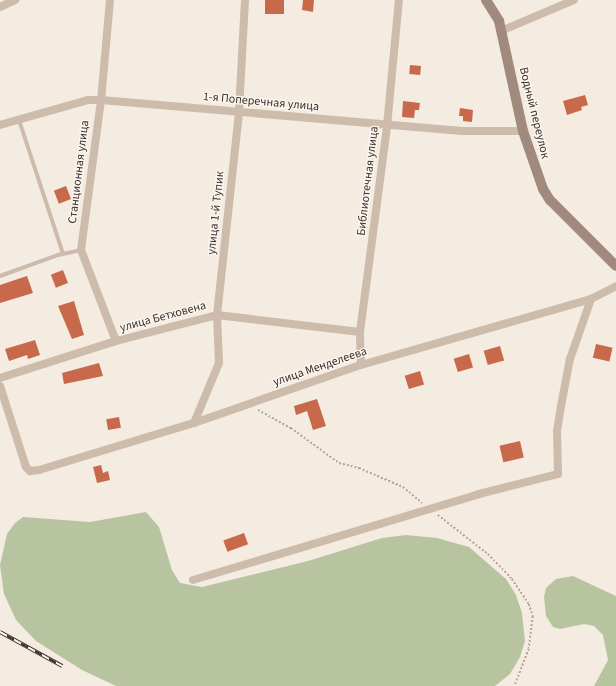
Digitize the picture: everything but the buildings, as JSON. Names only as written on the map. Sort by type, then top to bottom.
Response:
[{"type":"street","points":[[0,6],[15,0]]},
{"type":"street","name":"Станционная улица","points":[[110,0],[101,100],[82,250],[116,341]]},
{"type":"street","name":"улица 1-й Тупик","points":[[194,423],[217,370],[217,315],[239,111],[245,0]]},
{"type":"street","name":"Библиотечная улица","points":[[361,365],[360,332],[387,126],[399,0]]},
{"type":"street","name":"Водный переулок","points":[[487,0],[496,14],[501,31],[523,131],[532,161],[550,200],[616,266]]},
{"type":"street","points":[[501,31],[574,0]]},
{"type":"street","name":"1-я Поперечная улица","points":[[0,125],[88,100],[101,100],[239,111],[387,126],[462,131],[523,131]]},
{"type":"street","name":"улица Менделеева","points":[[0,386],[22,457],[30,471],[194,423],[361,365],[591,299],[616,286]]},
{"type":"street","points":[[193,580],[429,509],[558,474],[558,431],[561,406],[570,359],[591,299]]},
{"type":"street","name":"улица Бетховена","points":[[0,378],[116,341],[217,315],[360,332]]},
{"type":"lane","points":[[19,120],[63,254]]},
{"type":"lane","points":[[0,276],[63,254],[82,250]]},
{"type":"path","points":[[248,405],[291,428],[339,463],[359,468],[403,487],[445,523],[488,554],[512,579],[529,604],[533,616],[529,649],[515,686]]},
{"type":"green space","points":[[146,512],[159,527],[172,570],[180,583],[202,587],[308,561],[382,538],[406,535],[437,538],[469,547],[506,579],[516,595],[522,613],[525,641],[520,657],[510,674],[495,686],[116,686],[82,670],[36,641],[16,620],[4,594],[0,565],[7,534],[15,523],[23,517],[90,522]]},
{"type":"green space","points":[[573,576],[616,596],[616,686],[594,686],[608,660],[603,635],[594,626],[584,624],[560,629],[553,627],[546,616],[544,597],[546,588],[556,579]]},
{"type":"railway","points":[[0,632],[62,666]]}]
